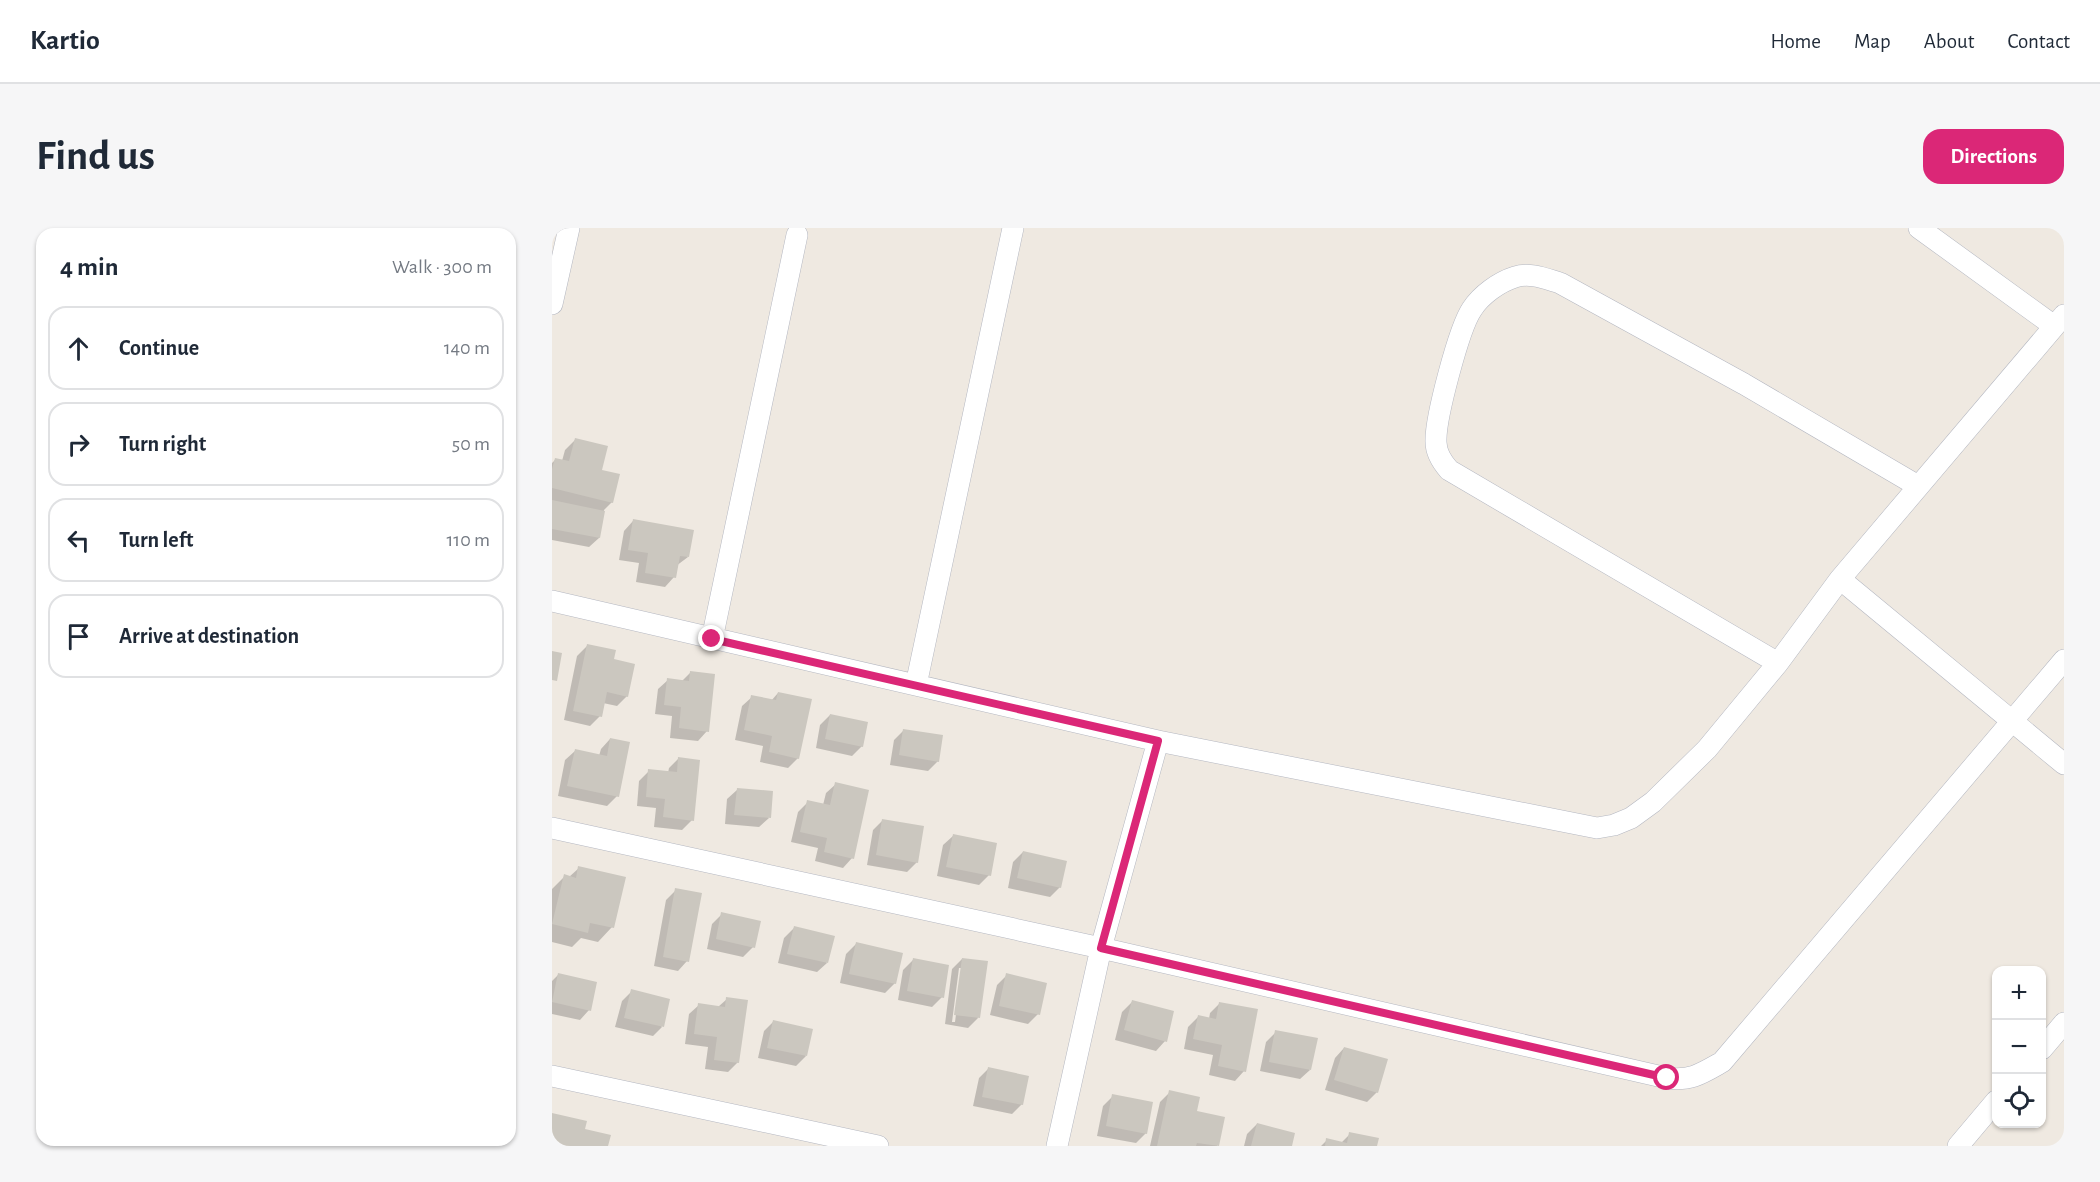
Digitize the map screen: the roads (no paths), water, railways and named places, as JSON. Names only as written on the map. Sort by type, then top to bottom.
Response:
[{"type":"street","points":[[552,304],[569,228]]},
{"type":"street","points":[[916,685],[1013,228]]},
{"type":"street","points":[[552,601],[1158,741],[1597,828],[1614,825],[1631,818],[1653,802],[1707,749],[1778,663],[1840,579],[2059,321],[1919,228]]},
{"type":"street","points":[[712,639],[797,235]]},
{"type":"street","points":[[1778,663],[1449,470],[1441,461],[1436,440],[1444,397],[1464,323],[1473,308],[1482,297],[1517,276],[1537,276],[1560,283],[1744,384],[1918,486]]},
{"type":"street","points":[[1840,579],[2064,764]]},
{"type":"street","points":[[552,828],[1101,948],[1655,1076],[1683,1080],[1700,1075],[1722,1062],[2064,660]]},
{"type":"street","points":[[1057,1146],[1101,948],[1158,741]]},
{"type":"street","points":[[2046,1044],[2064,1023]]},
{"type":"street","points":[[552,1076],[878,1146]]},
{"type":"street","points":[[1958,1146],[1992,1106]]}]
